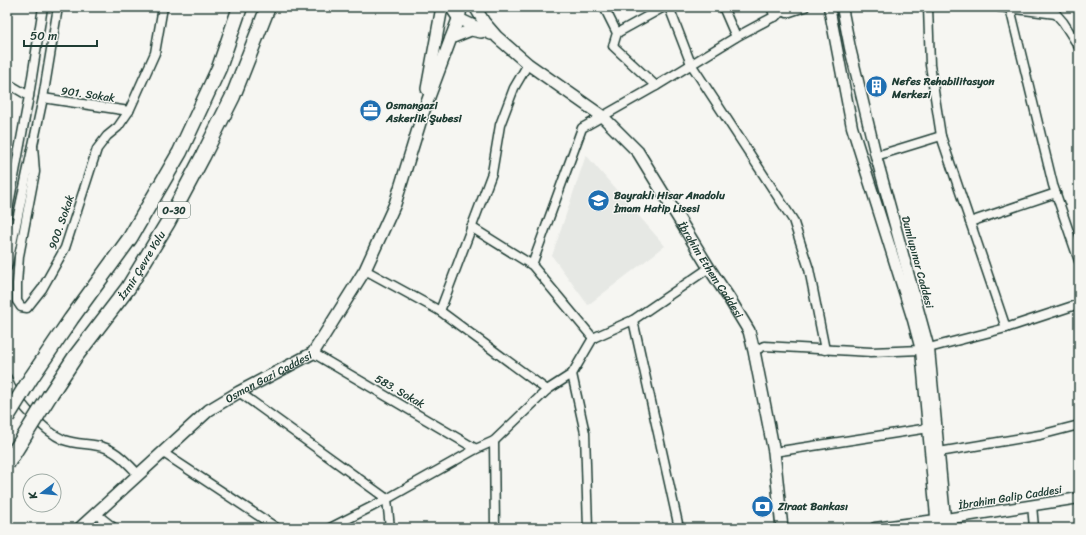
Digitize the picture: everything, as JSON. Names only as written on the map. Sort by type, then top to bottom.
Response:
[{"type":"highway","name":"O-30","points":[[7,417],[31,378],[71,319],[130,238],[180,152],[219,68],[240,7]]},
{"type":"highway","name":"İzmir Çevre Yolu","points":[[7,464],[75,357],[128,288],[168,222],[233,96],[268,7]]},
{"type":"main road","name":"İbrahim Ethem Caddesi","points":[[454,7],[477,11],[497,37],[528,64],[602,116],[638,152],[748,331],[754,351],[774,452],[782,528]]},
{"type":"main road","name":"Osman Gazi Caddesi","points":[[80,528],[209,410],[239,392],[313,353],[365,270],[395,204],[423,113],[458,19],[454,7],[439,18],[423,113]]},
{"type":"main road","name":"İbrahim Ethem Caddesi","points":[[458,19],[497,37]]},
{"type":"main road","name":"İbrahim Ethem Caddesi","points":[[451,38],[471,30],[497,37]]},
{"type":"street","points":[[7,215],[9,198],[30,96],[43,7]]},
{"type":"street","points":[[7,267],[43,98],[58,7]]},
{"type":"street","name":"900. Sokak","points":[[33,146],[35,172],[19,256],[17,284],[17,301],[21,307],[27,308],[42,289],[65,248],[97,149],[107,136],[118,127],[129,111],[155,53],[163,7]]},
{"type":"street","points":[[604,7],[617,33],[613,46],[656,86]]},
{"type":"street","points":[[617,33],[664,7]]},
{"type":"street","points":[[669,7],[691,64],[793,220],[809,269],[825,350]]},
{"type":"street","points":[[723,7],[736,37]]},
{"type":"street","points":[[771,7],[775,17]]},
{"type":"street","points":[[532,265],[582,128],[656,86],[736,37],[792,7]]},
{"type":"street","points":[[775,17],[805,7]]},
{"type":"street","name":"Dumlupınar Caddesi","points":[[828,7],[852,127],[913,320],[925,349]]},
{"type":"street","name":"Dumlupınar Caddesi","points":[[842,7],[850,48],[876,156],[925,349],[939,452],[941,524]]},
{"type":"street","points":[[928,7],[930,65],[941,136],[1006,328]]},
{"type":"street","points":[[999,7],[1056,10],[1079,47]]},
{"type":"street","points":[[1010,8],[1056,193],[1079,261]]},
{"type":"street","points":[[440,311],[492,174],[500,125],[514,88],[528,64]]},
{"type":"street","points":[[7,83],[30,96]]},
{"type":"street","name":"901. Sokak","points":[[43,98],[129,111]]},
{"type":"street","points":[[876,156],[941,136]]},
{"type":"street","points":[[970,222],[1056,193]]},
{"type":"street","points":[[471,227],[532,265],[593,338]]},
{"type":"street","points":[[330,528],[476,449],[494,441],[547,390],[572,374],[593,338],[633,320],[709,268]]},
{"type":"street","points":[[365,270],[440,311],[547,390]]},
{"type":"street","points":[[754,351],[764,346],[872,352],[925,349],[1006,328],[1079,304]]},
{"type":"street","points":[[633,320],[679,528]]},
{"type":"street","points":[[925,349],[929,428],[941,524]]},
{"type":"street","name":"583. Sokak","points":[[313,353],[476,449]]},
{"type":"street","points":[[572,374],[585,433],[588,528]]},
{"type":"street","points":[[7,378],[13,392],[41,425],[50,432],[65,440],[105,448],[116,453],[139,475]]},
{"type":"street","points":[[239,392],[387,498],[390,528]]},
{"type":"street","points":[[939,452],[1040,435],[1079,425]]},
{"type":"street","points":[[774,452],[929,428]]},
{"type":"street","points":[[494,441],[495,528]]},
{"type":"street","points":[[162,452],[277,528]]},
{"type":"street","name":"İbrahim Galip Caddesi","points":[[875,528],[941,524],[1032,505],[1079,498]]},
{"type":"street","points":[[1032,505],[1034,528]]},
{"type":"street","points":[[95,513],[114,528]]},
{"type":"shaded area","name":"Bayraklı Hisar Anadolu İmam Hatip Lisesi","points":[[586,155],[665,246],[588,305],[552,256]]},
{"type":"place","name":"Nefes Rehabilitasyon Merkezi","points":[[877,87]]},
{"type":"place","name":"Osmangazi Askerlik Şubesi","points":[[370,111]]},
{"type":"place","name":"Bayraklı Hisar Anadolu İmam Hatip Lisesi","points":[[598,201]]},
{"type":"place","name":"Ziraat Bankası","points":[[763,506]]}]
